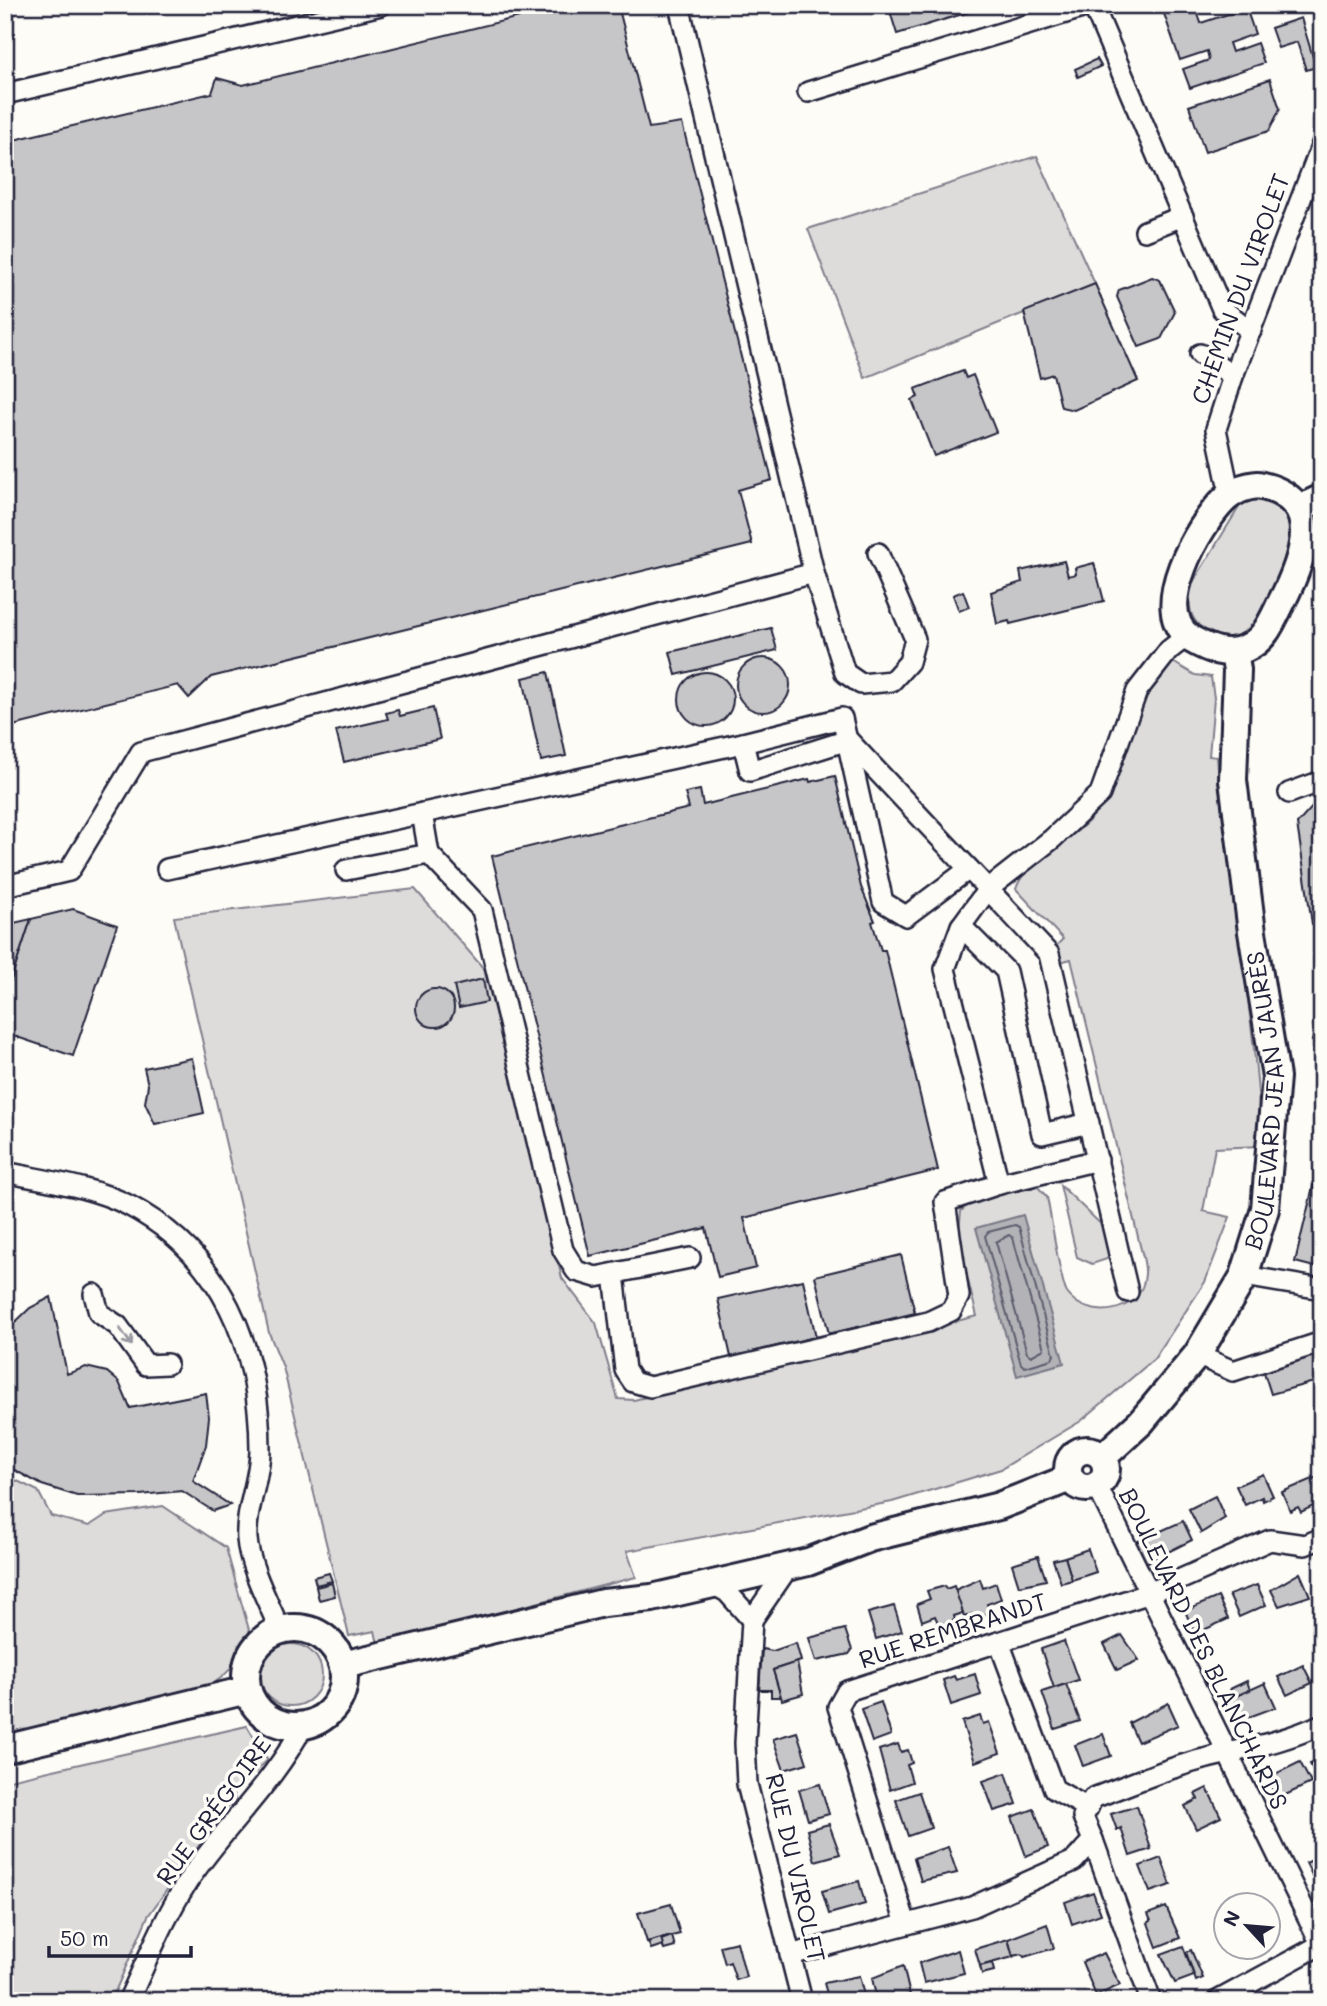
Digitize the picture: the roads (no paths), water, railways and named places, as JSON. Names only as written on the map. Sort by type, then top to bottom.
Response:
[{"type":"main road","points":[[1258,485],[1277,488],[1310,503],[1303,520],[1304,544],[1284,597],[1265,635],[1246,648],[1234,652],[1206,648],[1186,636],[1175,613],[1176,581],[1211,517],[1234,492],[1245,486],[1258,485]]},
{"type":"main road","name":"BOULEVARD JEAN JAURÈS","points":[[1103,1457],[1141,1422],[1197,1355],[1244,1276],[1265,1209],[1276,1077],[1252,932],[1233,780],[1237,670],[1234,652]]},
{"type":"main road","points":[[1086,1450],[1103,1457],[1106,1476],[1097,1486],[1079,1486],[1070,1478],[1068,1465],[1075,1454],[1086,1450]]},
{"type":"main road","points":[[603,1603],[652,1598],[789,1566],[870,1538],[999,1506],[1070,1478]]},
{"type":"main road","points":[[344,1665],[603,1603],[668,1578],[741,1559],[805,1545],[870,1538]]},
{"type":"main road","points":[[308,1629],[324,1636],[336,1648],[344,1665],[343,1690],[337,1703],[328,1714],[303,1726],[278,1724],[264,1716],[247,1690],[249,1659],[257,1646],[280,1630],[308,1629]]},
{"type":"main road","points":[[5,1749],[247,1690]]},
{"type":"street","points":[[5,94],[381,5]]},
{"type":"street","points":[[678,5],[814,573],[845,673],[861,684],[892,681],[909,662],[915,639],[878,553]]},
{"type":"street","points":[[808,92],[1093,5],[1222,309],[1251,331]]},
{"type":"street","name":"CHEMIN DU VIROLET","points":[[1234,492],[1227,481],[1216,429],[1233,376],[1322,144]]},
{"type":"street","points":[[1145,231],[1183,216]]},
{"type":"street","points":[[1200,354],[1233,376]]},
{"type":"street","points":[[5,886],[69,872],[141,752],[814,573]]},
{"type":"street","points":[[999,1184],[945,969],[961,926],[988,889],[1052,839],[1100,794],[1137,691],[1169,650],[1186,636]]},
{"type":"street","points":[[167,869],[743,743],[842,718],[883,902],[906,916],[969,869]]},
{"type":"street","points":[[743,743],[750,771],[848,740]]},
{"type":"street","points":[[848,740],[1049,954],[1128,1292]]},
{"type":"street","points":[[1289,793],[1322,781]]},
{"type":"street","points":[[422,813],[429,854],[482,910],[563,1251],[576,1271],[596,1277],[690,1258]]},
{"type":"street","points":[[346,870],[429,854]]},
{"type":"street","points":[[961,926],[1006,971],[1042,1134],[1090,1123]]},
{"type":"street","points":[[614,1274],[625,1370],[633,1382],[650,1387],[928,1322],[951,1311],[959,1296],[945,1202],[999,1184],[1098,1160]]},
{"type":"street","points":[[5,1172],[89,1190],[129,1206],[172,1236],[211,1275],[240,1325],[250,1362],[258,1405],[260,1453],[247,1539],[280,1630]]},
{"type":"street","points":[[1244,1276],[1322,1289]]},
{"type":"street","points":[[94,1294],[99,1313],[118,1326],[146,1365],[167,1364]]},
{"type":"street","points":[[1197,1355],[1233,1371],[1316,1344]]},
{"type":"street","name":"BOULEVARD DES BLANCHARDS","points":[[1097,1486],[1147,1594],[1322,1945]]},
{"type":"street","name":"RUE REMBRANDT","points":[[906,1924],[838,1707],[847,1691],[1147,1594],[1270,1540],[1306,1545],[1322,1538]]},
{"type":"street","points":[[713,1584],[727,1592],[752,1620],[789,1566]]},
{"type":"street","name":"RUE DU VIROLET","points":[[752,1620],[745,1743],[747,1784],[802,2001]]},
{"type":"street","points":[[999,1642],[1054,1790],[1088,1808]]},
{"type":"street","points":[[1151,2001],[1083,1817],[1093,1798],[1204,1759],[1228,1756],[1291,1739],[1322,1724]]},
{"type":"street","name":"RUE GRÉGOIRE","points":[[128,2001],[165,1923],[189,1881],[285,1761],[303,1726]]},
{"type":"street","points":[[790,1955],[972,1907],[1074,1861],[1093,1840]]},
{"type":"street","points":[[1217,2001],[1322,1945]]},
{"type":"water","points":[[1023,1215],[1064,1363],[1017,1376],[976,1228]]}]
